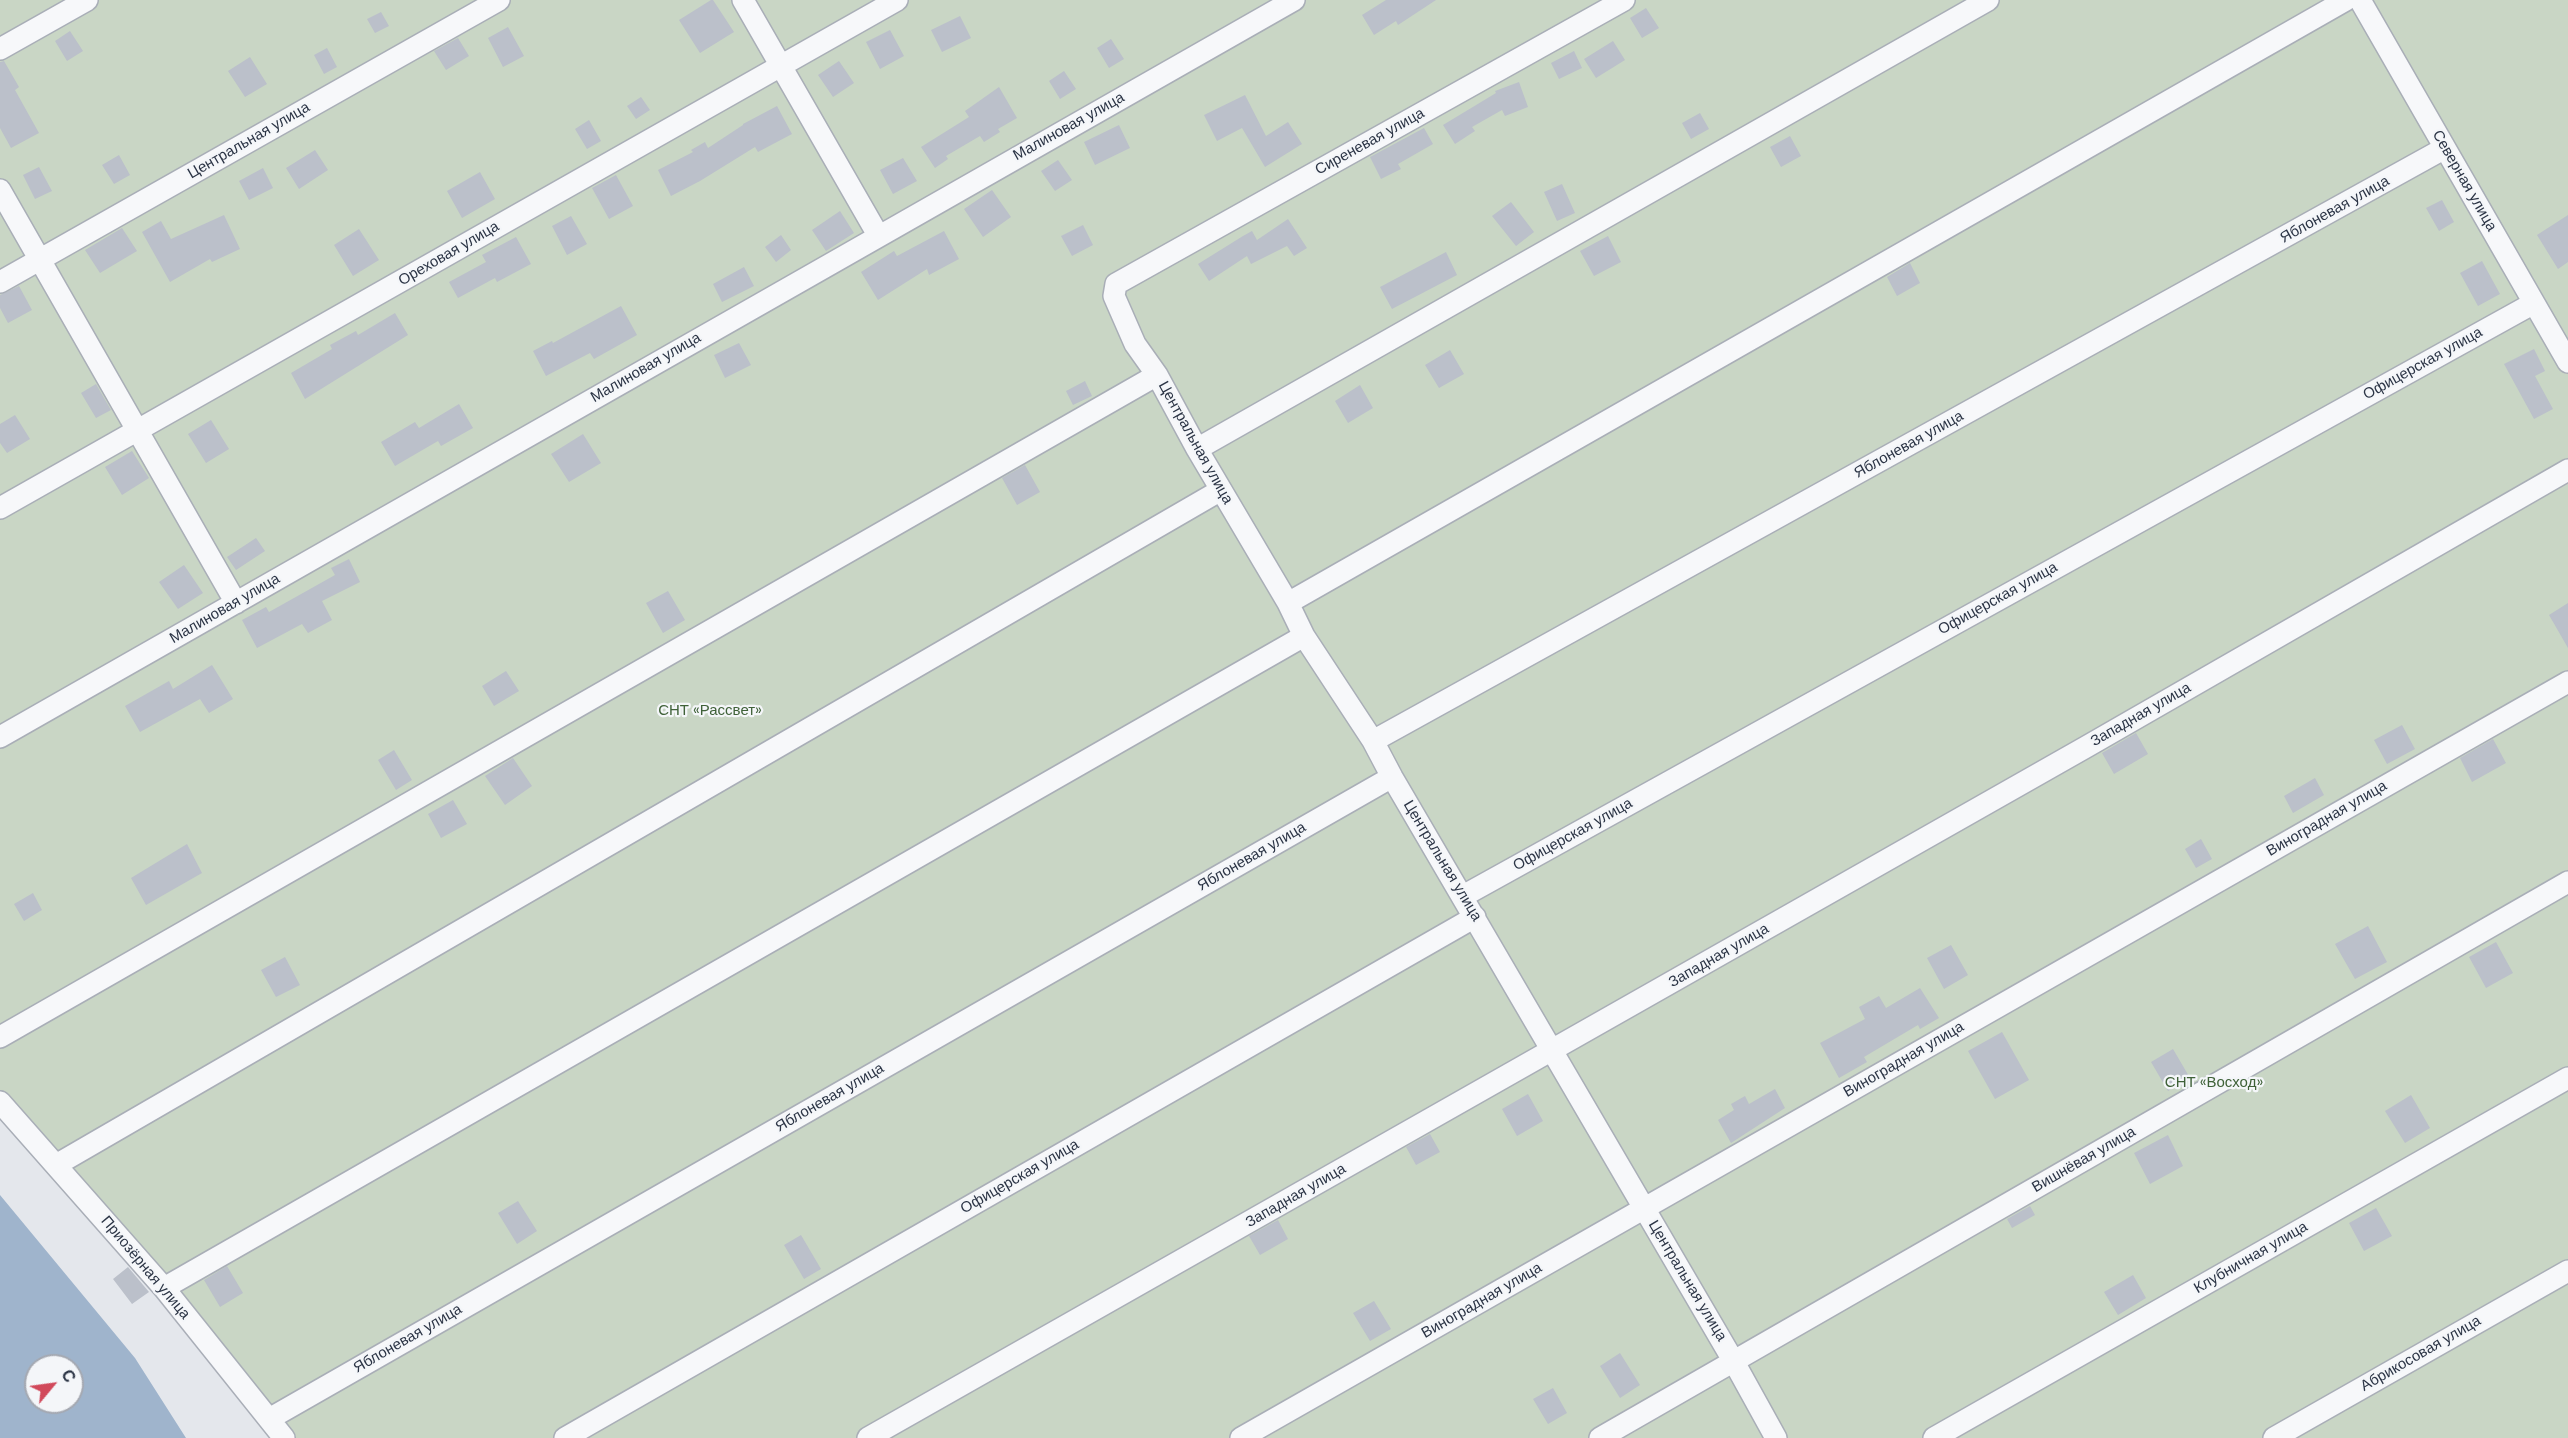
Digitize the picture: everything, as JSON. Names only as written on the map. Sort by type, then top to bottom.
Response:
[{"type":"street","points":[[0,49],[87,0]]},
{"type":"street","name":"Центральная улица","points":[[0,282],[499,0]]},
{"type":"street","points":[[743,0],[878,235]]},
{"type":"street","name":"Ореховая улица","points":[[0,508],[897,0]]},
{"type":"street","name":"Малиновая улица","points":[[0,737],[1294,0]]},
{"type":"street","name":"Сиреневая улица","points":[[1116,284],[1624,0]]},
{"type":"street","points":[[1197,449],[1988,0]]},
{"type":"street","points":[[1288,603],[2346,0]]},
{"type":"street","name":"Северная улица","points":[[2360,0],[2568,362]]},
{"type":"street","name":"Яблоневая улица","points":[[1374,741],[2445,148]]},
{"type":"street","points":[[0,190],[236,603]]},
{"type":"street","name":"Центральная улица","points":[[1116,284],[1114,296],[1135,344],[1157,375],[1197,449],[1288,603],[1304,636],[1374,741],[1392,777],[1734,1362],[1776,1438]]},
{"type":"street","name":"Офицерская улица","points":[[1463,896],[2534,303]]},
{"type":"street","points":[[0,1037],[1157,375]]},
{"type":"street","name":"Западная улица","points":[[868,1438],[1551,1052],[2568,470]]},
{"type":"street","points":[[56,1165],[1221,490]]},
{"type":"street","points":[[164,1288],[1304,636]]},
{"type":"street","name":"Виноградная улица","points":[[1241,1438],[2568,682]]},
{"type":"street","name":"Яблоневая улица","points":[[268,1419],[1392,777]]},
{"type":"street","name":"Вишнёвая улица","points":[[1600,1438],[2568,882]]},
{"type":"street","name":"Офицерская улица","points":[[565,1438],[1475,917]]},
{"type":"street","name":"Клубничная улица","points":[[1934,1438],[2568,1078]]},
{"type":"street","name":"Приозёрная улица","points":[[0,1102],[164,1288],[284,1438]]},
{"type":"street","name":"Абрикосовая улица","points":[[2274,1438],[2568,1271]]},
{"type":"green space","name":"СНТ «Рассвет»","points":[[0,0],[2568,0],[2568,1438],[284,1438],[0,1102]]},
{"type":"water","points":[[0,1195],[135,1358],[186,1438],[0,1438]]},
{"type":"building","points":[[711,0],[734,32],[700,53],[679,20]]},
{"type":"building","points":[[1386,0],[1436,0],[1398,25],[1396,21],[1374,35],[1362,15]]},
{"type":"building","points":[[1646,8],[1659,28],[1642,38],[1630,18]]},
{"type":"building","points":[[381,12],[389,26],[375,33],[367,19]]},
{"type":"building","points":[[960,16],[971,38],[942,52],[931,30]]},
{"type":"building","points":[[508,27],[524,56],[503,67],[488,38]]},
{"type":"building","points":[[890,30],[904,56],[880,69],[866,42]]},
{"type":"building","points":[[70,31],[83,51],[67,61],[55,41]]},
{"type":"building","points":[[458,38],[469,56],[446,70],[434,51]]},
{"type":"building","points":[[1111,39],[1124,59],[1109,68],[1097,48]]},
{"type":"building","points":[[1613,41],[1625,60],[1596,78],[1584,59]]},
{"type":"building","points":[[327,48],[337,67],[324,74],[314,55]]},
{"type":"building","points":[[1574,51],[1582,68],[1559,79],[1551,63]]},
{"type":"building","points":[[250,57],[267,84],[245,97],[228,71]]},
{"type":"building","points":[[4,61],[19,87],[15,90],[39,133],[11,148],[0,128],[0,62]]},
{"type":"building","points":[[839,61],[854,83],[833,97],[818,75]]},
{"type":"building","points":[[1064,71],[1076,89],[1060,99],[1049,81]]},
{"type":"building","points":[[1519,82],[1528,107],[1505,116],[1502,110],[1472,127],[1475,131],[1455,144],[1443,125],[1496,93],[1495,91]]},
{"type":"building","points":[[999,87],[1017,118],[998,129],[1000,132],[984,142],[980,136],[946,156],[948,159],[935,168],[921,147],[969,117],[965,111]]},
{"type":"building","points":[[1245,95],[1266,136],[1288,122],[1302,144],[1265,167],[1242,128],[1217,141],[1204,115]]},
{"type":"building","points":[[641,97],[650,110],[636,119],[627,106]]},
{"type":"building","points":[[777,106],[792,134],[758,152],[755,147],[671,196],[658,170],[693,152],[691,150],[705,142],[708,148],[743,124]]},
{"type":"building","points":[[1700,113],[1709,129],[1691,139],[1682,123]]},
{"type":"building","points":[[589,120],[601,141],[587,149],[575,129]]},
{"type":"building","points":[[1119,125],[1130,148],[1095,165],[1084,142]]},
{"type":"building","points":[[1424,128],[1433,144],[1398,164],[1401,169],[1381,179],[1370,157]]},
{"type":"building","points":[[1790,136],[1801,156],[1781,167],[1770,147]]},
{"type":"building","points":[[315,150],[328,170],[299,189],[286,168]]},
{"type":"building","points":[[119,155],[130,175],[114,184],[102,165]]},
{"type":"building","points":[[903,158],[917,181],[893,194],[880,170]]},
{"type":"building","points":[[1058,160],[1072,180],[1055,191],[1041,171]]},
{"type":"building","points":[[39,167],[52,191],[35,199],[23,175]]},
{"type":"building","points":[[263,168],[273,188],[249,200],[239,181]]},
{"type":"building","points":[[480,172],[495,199],[462,218],[447,191]]},
{"type":"building","points":[[616,175],[633,206],[609,219],[592,188]]},
{"type":"building","points":[[1562,184],[1575,213],[1557,221],[1544,192]]},
{"type":"building","points":[[992,190],[1011,217],[983,237],[964,209]]},
{"type":"building","points":[[2442,200],[2454,222],[2439,231],[2426,208]]},
{"type":"building","points":[[1511,202],[1534,232],[1516,246],[1492,216]]},
{"type":"building","points":[[840,211],[854,233],[826,251],[812,230]]},
{"type":"building","points":[[224,215],[240,249],[212,262],[210,259],[170,282],[142,232],[161,221],[171,239]]},
{"type":"building","points":[[2568,215],[2568,262],[2558,269],[2537,235]]},
{"type":"building","points":[[571,216],[587,244],[567,255],[552,226]]},
{"type":"building","points":[[1288,219],[1307,248],[1294,256],[1287,246],[1251,264],[1247,256],[1209,281],[1198,264],[1252,231],[1257,240]]},
{"type":"building","points":[[1083,225],[1093,245],[1072,256],[1061,236]]},
{"type":"building","points":[[122,228],[137,251],[100,273],[85,250]]},
{"type":"building","points":[[359,229],[379,260],[353,276],[334,245]]},
{"type":"building","points":[[944,231],[959,259],[929,275],[927,269],[878,300],[861,272],[894,251],[897,256]]},
{"type":"building","points":[[781,235],[791,250],[776,262],[765,247]]},
{"type":"building","points":[[1608,236],[1621,262],[1594,276],[1580,251]]},
{"type":"building","points":[[516,237],[531,264],[497,282],[495,278],[458,298],[449,282],[486,262],[482,255]]},
{"type":"building","points":[[1446,252],[1457,275],[1392,309],[1380,287]]},
{"type":"building","points":[[2482,261],[2500,294],[2478,306],[2460,273]]},
{"type":"building","points":[[1910,263],[1920,283],[1897,296],[1887,277]]},
{"type":"building","points":[[744,267],[754,286],[722,302],[713,284]]},
{"type":"building","points":[[19,286],[32,310],[8,323],[0,308],[0,295]]},
{"type":"building","points":[[621,306],[637,335],[594,359],[590,353],[546,376],[533,351],[552,341],[553,343]]},
{"type":"building","points":[[395,313],[408,335],[305,399],[291,373],[332,349],[330,345],[356,331],[358,335]]},
{"type":"building","points":[[739,343],[751,365],[725,378],[714,355]]},
{"type":"building","points":[[2534,349],[2545,371],[2535,376],[2553,409],[2534,419],[2504,364]]},
{"type":"building","points":[[1450,350],[1464,374],[1439,388],[1425,365]]},
{"type":"building","points":[[1085,381],[1092,396],[1073,405],[1066,391]]},
{"type":"building","points":[[96,384],[111,410],[96,418],[81,393]]},
{"type":"building","points":[[1360,385],[1373,408],[1348,423],[1335,401]]},
{"type":"building","points":[[459,404],[473,428],[441,446],[438,441],[395,466],[381,442],[415,422],[419,428]]},
{"type":"building","points":[[15,415],[30,439],[7,453],[0,443],[0,424]]},
{"type":"building","points":[[211,420],[229,449],[206,463],[188,434]]},
{"type":"building","points":[[583,434],[601,463],[569,482],[551,454]]},
{"type":"building","points":[[132,451],[149,478],[122,495],[105,467]]},
{"type":"building","points":[[1025,465],[1040,492],[1017,505],[1002,478]]},
{"type":"building","points":[[256,538],[265,551],[236,570],[227,557]]},
{"type":"building","points":[[349,559],[360,582],[322,601],[332,620],[308,633],[302,624],[257,648],[242,620],[266,607],[269,612],[335,575],[331,568]]},
{"type":"building","points":[[184,565],[203,593],[178,609],[159,582]]},
{"type":"building","points":[[668,591],[685,620],[663,633],[646,603]]},
{"type":"building","points":[[2568,603],[2568,648],[2549,615]]},
{"type":"building","points":[[212,665],[233,699],[209,713],[200,699],[140,732],[125,706],[169,681],[173,689]]},
{"type":"building","points":[[506,671],[519,691],[494,706],[482,686]]},
{"type":"building","points":[[2402,725],[2415,749],[2387,764],[2374,740]]},
{"type":"building","points":[[2136,733],[2148,754],[2114,774],[2102,753]]},
{"type":"building","points":[[2493,739],[2506,763],[2472,782],[2460,758]]},
{"type":"building","points":[[394,750],[412,780],[396,790],[378,760]]},
{"type":"building","points":[[513,758],[532,786],[505,805],[485,776]]},
{"type":"building","points":[[2315,778],[2324,795],[2293,813],[2284,796]]},
{"type":"building","points":[[453,800],[467,824],[441,838],[428,814]]},
{"type":"building","points":[[2201,839],[2212,859],[2196,868],[2185,849]]},
{"type":"building","points":[[187,844],[202,873],[146,905],[131,878]]},
{"type":"building","points":[[33,893],[42,910],[24,921],[14,904]]},
{"type":"building","points":[[2368,926],[2387,962],[2355,979],[2335,944]]},
{"type":"building","points":[[2496,942],[2513,973],[2486,988],[2469,957]]},
{"type":"building","points":[[1951,945],[1968,975],[1944,989],[1927,958]]},
{"type":"building","points":[[285,957],[300,985],[276,997],[261,970]]},
{"type":"building","points":[[1920,988],[1939,1018],[1920,1029],[1918,1025],[1864,1057],[1867,1062],[1839,1078],[1820,1043],[1865,1019],[1859,1007],[1879,996],[1886,1008]]},
{"type":"building","points":[[2002,1032],[2029,1080],[1995,1099],[1968,1051]]},
{"type":"building","points":[[2173,1049],[2190,1078],[2168,1091],[2151,1062]]},
{"type":"building","points":[[1775,1089],[1785,1108],[1731,1143],[1718,1120],[1734,1110],[1731,1104],[1745,1096],[1749,1104]]},
{"type":"building","points":[[1528,1094],[1543,1121],[1517,1136],[1502,1109]]},
{"type":"building","points":[[2411,1095],[2430,1128],[2405,1143],[2385,1111]]},
{"type":"building","points":[[1430,1134],[1440,1152],[1416,1165],[1406,1147]]},
{"type":"building","points":[[2168,1135],[2183,1166],[2150,1184],[2134,1153]]},
{"type":"building","points":[[518,1201],[537,1231],[517,1244],[498,1213]]},
{"type":"building","points":[[2030,1206],[2035,1215],[2012,1228],[2007,1219]]},
{"type":"building","points":[[2376,1208],[2392,1236],[2364,1251],[2349,1223]]},
{"type":"building","points":[[1278,1220],[1288,1239],[1260,1255],[1249,1236]]},
{"type":"building","points":[[801,1235],[821,1269],[804,1279],[784,1245]]},
{"type":"building","points":[[227,1266],[243,1293],[220,1307],[204,1280]]},
{"type":"building","points":[[128,1267],[149,1292],[132,1304],[113,1279]]},
{"type":"building","points":[[2133,1275],[2146,1298],[2118,1315],[2104,1292]]},
{"type":"building","points":[[1374,1301],[1391,1329],[1370,1341],[1353,1313]]},
{"type":"building","points":[[1620,1353],[1640,1385],[1620,1398],[1600,1366]]},
{"type":"building","points":[[1553,1388],[1567,1413],[1548,1424],[1533,1399]]},
{"type":"park label","name":"СНТ «Восход»","points":[[2214,1083]]}]
